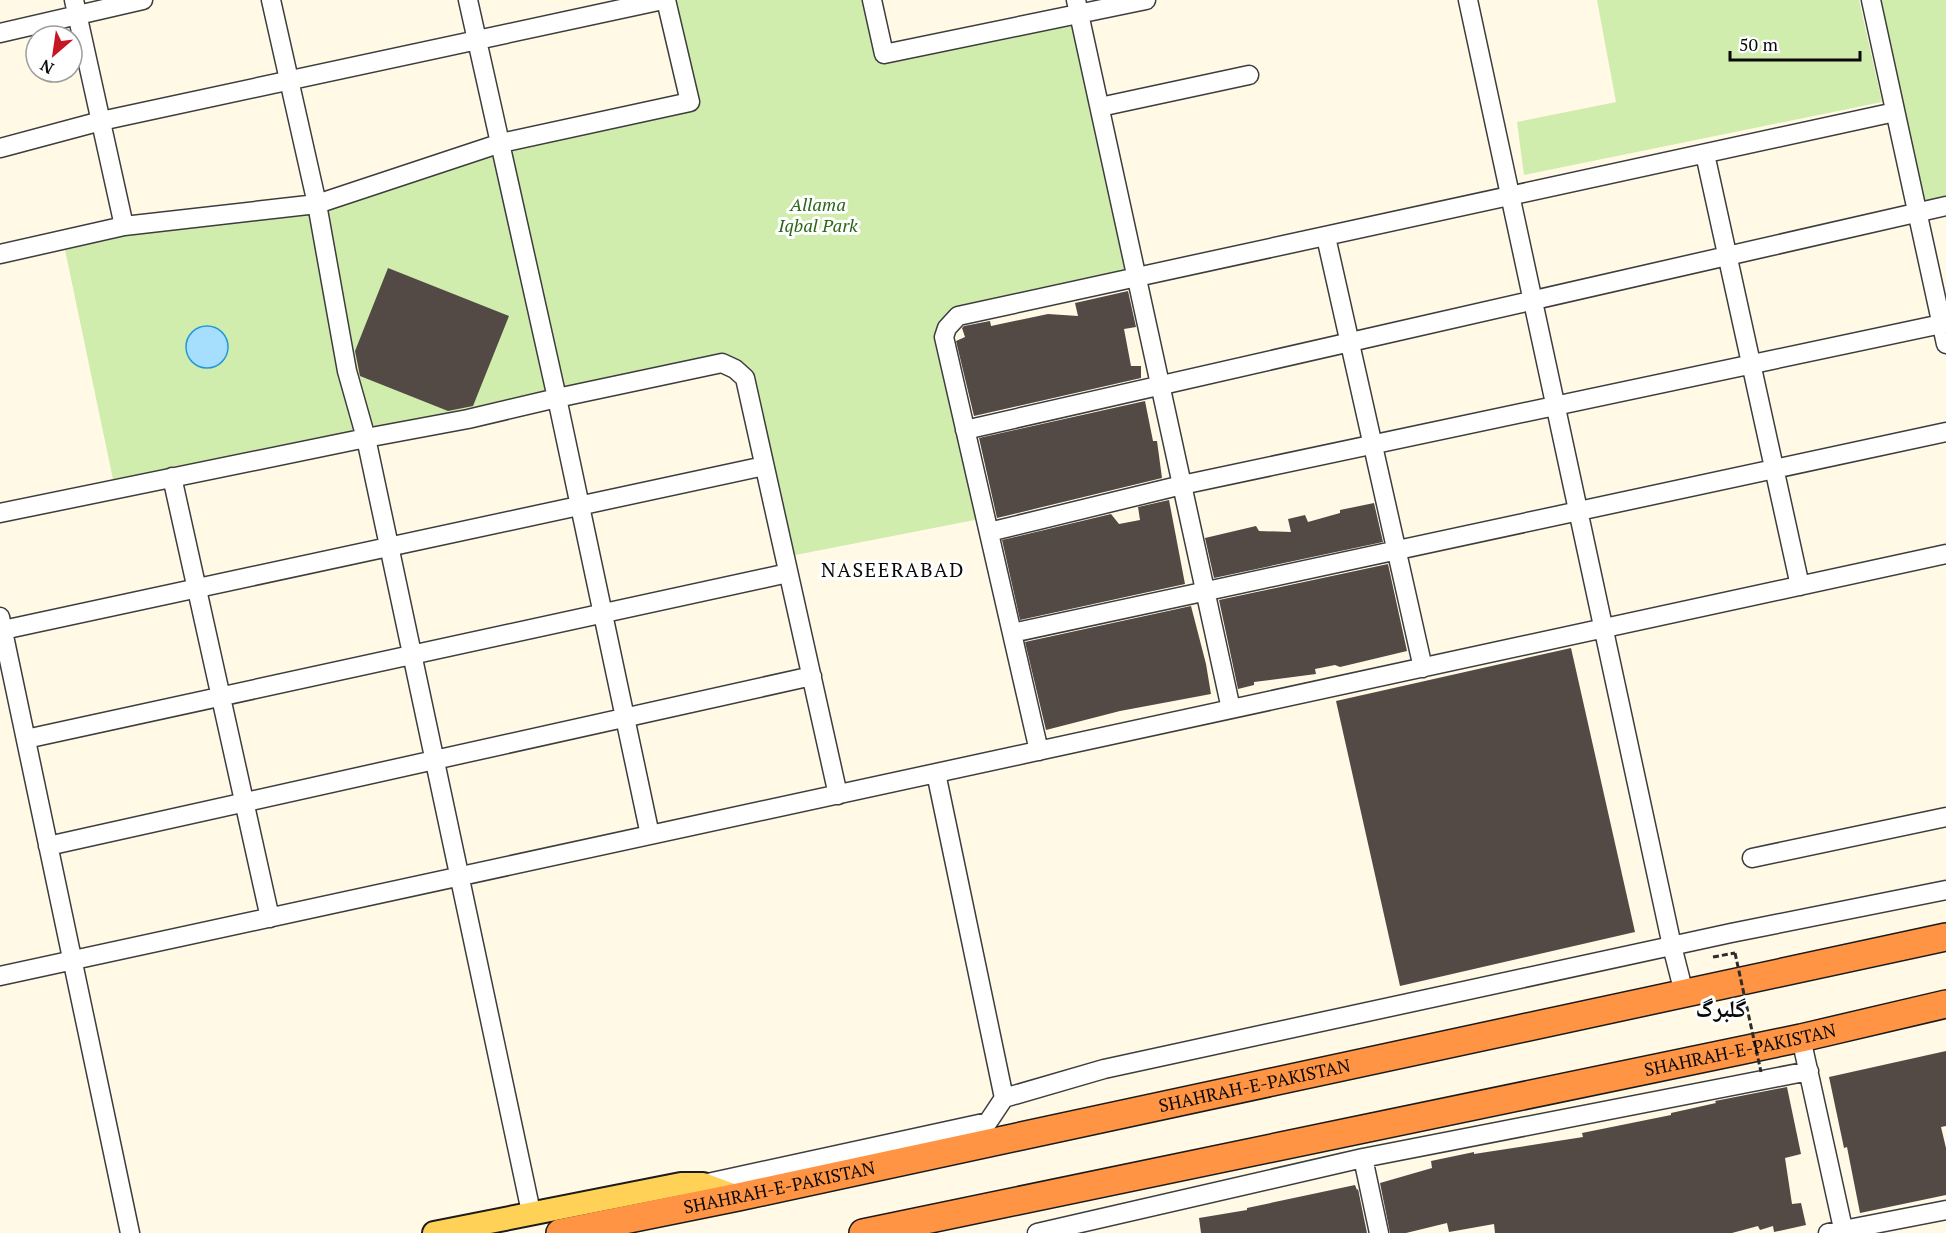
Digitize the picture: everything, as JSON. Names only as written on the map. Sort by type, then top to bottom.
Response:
[{"type":"highway","name":"SHAHRAH-E-PAKISTAN","points":[[561,1233],[1946,937]]},
{"type":"highway","name":"SHAHRAH-E-PAKISTAN","points":[[862,1233],[920,1227],[1801,1038],[1946,1004]]},
{"type":"main road","points":[[434,1233],[681,1184],[704,1184],[738,1197]]},
{"type":"street","points":[[0,33],[76,8],[143,0]]},
{"type":"street","points":[[272,0],[317,204],[347,371],[366,438],[531,1212]]},
{"type":"street","points":[[468,0],[557,398],[650,835]]},
{"type":"street","points":[[0,148],[101,121],[664,0],[690,102],[501,144],[317,204],[124,226],[0,254]]},
{"type":"street","points":[[872,0],[884,54],[1078,7],[1146,0]]},
{"type":"street","points":[[1468,0],[1684,993]]},
{"type":"street","points":[[1871,0],[1944,324],[1946,344]]},
{"type":"street","points":[[1078,7],[1231,710]]},
{"type":"street","points":[[76,8],[124,226]]},
{"type":"street","points":[[1100,107],[1249,75]]},
{"type":"street","points":[[1039,751],[944,337],[947,327],[958,316],[1137,279],[1895,112]]},
{"type":"street","points":[[1705,154],[1800,586]]},
{"type":"street","points":[[965,430],[1946,206]]},
{"type":"street","points":[[1326,237],[1423,668]]},
{"type":"street","points":[[989,532],[1182,485],[1944,324]]},
{"type":"street","points":[[0,513],[468,419],[722,363],[735,369],[745,378],[838,795]]},
{"type":"street","points":[[1012,633],[1946,432]]},
{"type":"street","points":[[130,1233],[1,624],[197,588],[764,466]]},
{"type":"street","points":[[172,477],[270,918]]},
{"type":"street","points":[[0,976],[1946,554]]},
{"type":"street","points":[[26,739],[788,573]]},
{"type":"street","points":[[48,846],[812,676]]},
{"type":"street","points":[[936,773],[1004,1098]]},
{"type":"street","points":[[1752,858],[1946,817]]},
{"type":"street","points":[[704,1184],[988,1122],[1004,1098],[1104,1069],[1672,946],[1946,890]]},
{"type":"street","points":[[1801,1038],[1839,1232],[1946,1210]]},
{"type":"street","points":[[1037,1233],[1363,1158],[1809,1071]]},
{"type":"street","points":[[1363,1158],[1379,1233]]},
{"type":"path","points":[[1735,953],[1761,1072]]},
{"type":"green space","name":"Allama Iqbal Park","points":[[666,0],[872,0],[884,53],[1079,14],[1137,279],[947,328],[985,518],[785,557],[735,369],[115,489],[63,240],[317,204],[501,143],[690,102]]},
{"type":"green space","points":[[1597,0],[1859,0],[1882,102],[1524,175],[1517,122],[1616,102]]},
{"type":"green space","points":[[1871,0],[1946,0],[1946,206],[1917,212]]},
{"type":"water","points":[[207,326],[222,332],[228,347],[222,362],[207,368],[192,362],[186,347],[192,332]]},
{"type":"building","points":[[388,268],[509,316],[473,406],[448,411],[360,376],[355,351]]},
{"type":"building","points":[[1128,291],[1136,327],[1124,329],[1131,366],[1141,366],[1141,378],[974,416],[956,341],[965,337],[962,328],[964,326],[990,321],[991,326],[1048,314],[1078,316],[1075,303]]},
{"type":"building","points":[[1145,401],[1153,441],[1157,441],[1162,478],[997,518],[979,438]]},
{"type":"building","points":[[1169,500],[1185,584],[1020,620],[1002,540],[1111,514],[1119,524],[1140,520],[1138,507]]},
{"type":"building","points":[[1374,503],[1383,542],[1214,578],[1205,538],[1256,526],[1259,531],[1291,532],[1288,519],[1305,515],[1308,522],[1340,513],[1340,510]]},
{"type":"building","points":[[1388,564],[1407,651],[1340,667],[1335,665],[1315,669],[1316,674],[1254,682],[1254,685],[1238,689],[1219,600]]},
{"type":"building","points":[[1191,606],[1211,694],[1120,711],[1046,730],[1025,642]]},
{"type":"building","points":[[1571,648],[1635,932],[1400,986],[1336,701]]},
{"type":"building","points":[[1946,1051],[1946,1126],[1941,1127],[1946,1148],[1946,1195],[1860,1213],[1847,1147],[1844,1148],[1829,1077]]},
{"type":"building","points":[[1787,1087],[1801,1154],[1785,1158],[1792,1204],[1801,1203],[1806,1225],[1774,1232],[1773,1226],[1760,1230],[1758,1226],[1732,1233],[1495,1233],[1494,1224],[1449,1232],[1447,1223],[1406,1233],[1390,1233],[1380,1183],[1432,1168],[1431,1161],[1474,1152],[1474,1154],[1583,1137],[1582,1133],[1671,1115],[1671,1113],[1716,1103],[1715,1101]]},
{"type":"building","points":[[1355,1185],[1358,1189],[1367,1233],[1201,1233],[1199,1218],[1247,1210],[1247,1208]]},
{"type":"district","name":"NASEERABAD","points":[[893,570]]},
{"type":"district","name":"گلبرگ","points":[[1721,1009]]}]
